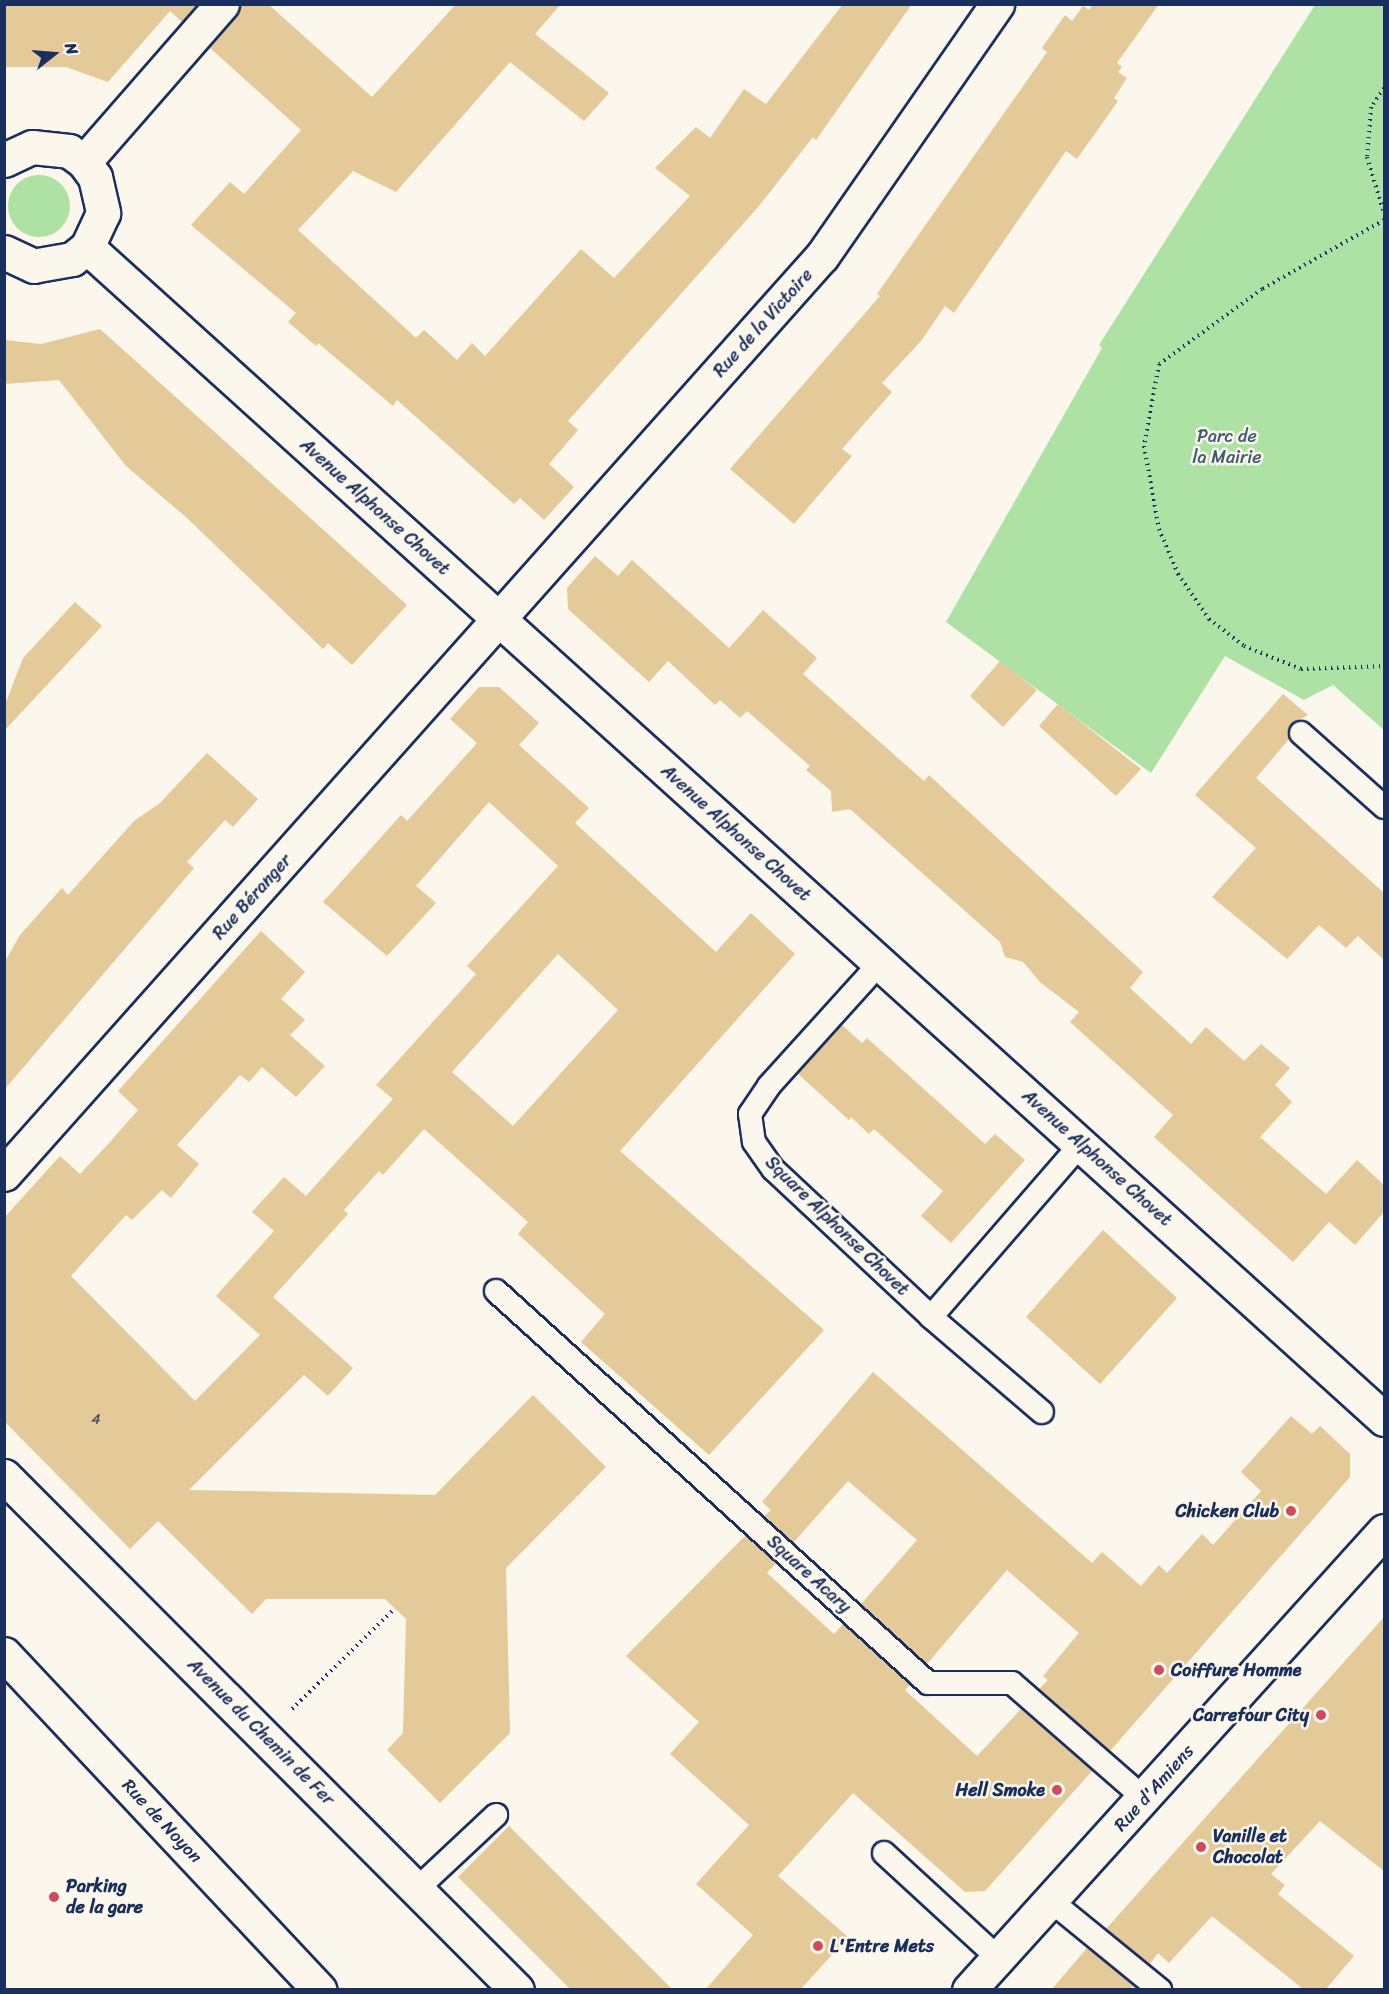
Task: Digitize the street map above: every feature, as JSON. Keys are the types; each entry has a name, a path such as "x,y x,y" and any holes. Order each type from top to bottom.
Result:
{"street":[{"path":"84,162 222,4"},
{"name":"Rue de la Victoire","path":"500,619 822,256 997,4"},
{"path":"4,160 32,147 51,146 84,162 102,195 103,213 87,247 72,259 54,265 34,266 4,252"},
{"name":"Avenue Alphonse Chovet","path":"87,247 1384,1419"},
{"name":"Rue Béranger","path":"4,1174 500,619"},
{"name":"Avenue du Chemin de Fer","path":"4,1476 517,1989"},
{"name":"Rue d'Amiens","path":"969,1989 1146,1799 1384,1531"},
{"name":"Rue de Noyon","path":"4,1654 319,1989"}],"lane":[{"path":"1301,733 1384,807"},
{"name":"Square Alphonse Chovet","path":"880,963 769,1086 750,1114 754,1142 773,1168 931,1317 1042,1412"},
{"path":"931,1317 1081,1144"},
{"name":"Square Acary","path":"496,1291 928,1683 1012,1683 1146,1799"},
{"path":"418,1888 496,1815"},
{"path":"884,1853 999,1958"},
{"path":"1051,1901 1160,1989"}],"path":[{"path":"1384,88 1371,107 1367,157 1384,213"},
{"path":"1384,220 1262,289 1159,364 1144,446 1159,529 1178,574 1209,619 1244,645 1301,669 1384,666"},
{"path":"266,1736 394,1609"}],"green space":[{"name":"Parc de la Mairie","path":"1315,5 1384,5 1384,730 1333,685 1304,700 1225,656 1151,773 946,622 1102,348 1099,345"},
{"path":"39,175 56,180 61,184 65,189 70,206 65,223 61,228 56,232 39,237 22,232 17,228 13,223 8,206 13,189 17,184 22,180"}],"building":[{"path":"4,4 197,4 182,22 170,11 108,82 66,67 4,67"},
{"path":"240,4 268,4 372,97 456,4 561,4 535,34 609,93 584,121 510,62 396,192 353,171 298,230 416,338 424,330 457,360 472,343 485,356 581,249 614,278 690,196 655,168 696,127 710,138 744,89 766,104 843,4 912,4 816,140 813,137 759,206 568,421 578,430 549,464 574,487 544,520 520,498 514,504 397,400 393,406 318,343 316,346 288,322 296,313 191,225 230,182 244,194 301,130 209,47 236,16"},
{"path":"1093,4 1159,4 1117,63 1122,67 1118,72 1127,78 1114,98 1118,101 1077,159 1066,151 954,313 945,306 921,341 882,383 892,392 842,449 852,456 794,524 730,469 880,296 877,294 1047,52 1042,48 1065,15 1072,21 1083,6 1089,10"},
{"path":"100,329 407,605 352,665 328,643 323,649 187,518 126,466 59,380 4,384 4,340 41,344"},
{"path":"595,556 618,576 632,560 729,648 763,610 817,658 803,674 924,781 929,775 1143,972 1130,988 1191,1044 1206,1027 1244,1061 1261,1044 1290,1068 1275,1085 1292,1102 1260,1137 1326,1194 1357,1160 1384,1185 1384,1212 1355,1245 1329,1222 1293,1262 1154,1137 1173,1115 1070,1022 1079,1012 1041,983 1023,962 1005,957 1000,942 850,809 832,812 831,791 806,770 810,766 747,711 740,718 720,700 715,705 668,661 649,682 568,609 567,588"},
{"path":"75,602 102,626 4,731 4,707 23,658"},
{"path":"1000,661 1037,690 1003,727 970,696"},
{"path":"479,687 499,687 539,723 519,745 589,808 575,823 716,952 751,913 795,954 620,1151 824,1330 709,1455 581,1342 605,1314 518,1234 528,1222 424,1129 383,1175 379,1171 344,1210 348,1214 273,1297 353,1368 328,1396 304,1375 189,1490 435,1495 533,1395 606,1467 506,1568 510,1733 440,1803 387,1750 403,1733 406,1619 385,1599 266,1599 252,1614 158,1521 130,1549 4,1421 4,1218 60,1156 80,1174 110,1142 138,1110 118,1091 261,931 305,972 281,999 305,1020 290,1035 325,1066 296,1097 262,1067 249,1082 240,1075 177,1145 199,1164 171,1198 162,1190 132,1220 126,1215 71,1276 195,1401 260,1335 216,1296 274,1231 252,1212 284,1177 306,1196 393,1099 376,1085 476,974 467,966 558,866 489,802 416,886 436,903 387,956 323,902 401,815 407,821 477,743 450,719","holes":["558,954 618,1010 513,1126 452,1072"]},
{"path":"1283,694 1308,715 1291,724 1289,739 1256,778 1384,893 1384,960 1358,936 1346,948 1319,925 1287,959 1212,897 1256,848 1195,795"},
{"path":"1058,704 1141,769 1116,796 1039,726"},
{"path":"207,753 258,799 233,827 225,820 187,862 194,868 4,1090 4,963 20,935 62,888 68,895 134,821 160,803"},
{"path":"842,1025 862,1043 867,1038 985,1144 995,1134 1025,1160 951,1243 921,1216 943,1191 874,1129 869,1134 851,1117 849,1120 798,1074"},
{"path":"1103,1230 1177,1298 1100,1384 1026,1317"},
{"path":"873,1372 1092,1563 1102,1552 1141,1586 1159,1565 1167,1573 1202,1534 1213,1545 1261,1491 1241,1472 1291,1416 1312,1434 1320,1426 1350,1454 1350,1477 1110,1751 1039,1689 1048,1680 1043,1676 1079,1633 1007,1570 927,1664 861,1604 917,1540 848,1481 793,1543 764,1516 771,1510 762,1502"},
{"path":"745,1536 776,1563 767,1573 834,1634 843,1624 910,1685 905,1690 977,1756 1021,1709 1092,1771 985,1891 965,1892 853,1793 778,1876 848,1937 801,1989 706,1989 753,1935 696,1884 749,1825 670,1754 699,1722 626,1656"},
{"path":"1384,1617 1384,1871 1320,1821 1271,1874 1285,1885 1278,1894 1354,1956 1326,1989 1303,1989 1212,1916 1169,1963 1158,1953 1150,1964 1106,1929"},
{"path":"509,1826 672,1989 570,1989 458,1877"},
{"path":"1087,1948 1134,1986 1131,1989 1052,1989"}],"place":[{"name":"Chicken Club","path":"1291,1511"},
{"name":"Coiffure Homme","path":"1159,1670"},
{"name":"Carrefour City","path":"1321,1715"},
{"name":"Hell Smoke","path":"1057,1790"},
{"name":"Vanille et Chocolat","path":"1201,1847"},
{"name":"Parking de la gare","path":"54,1897"},
{"name":"L'Entre Mets","path":"818,1946"}]}
